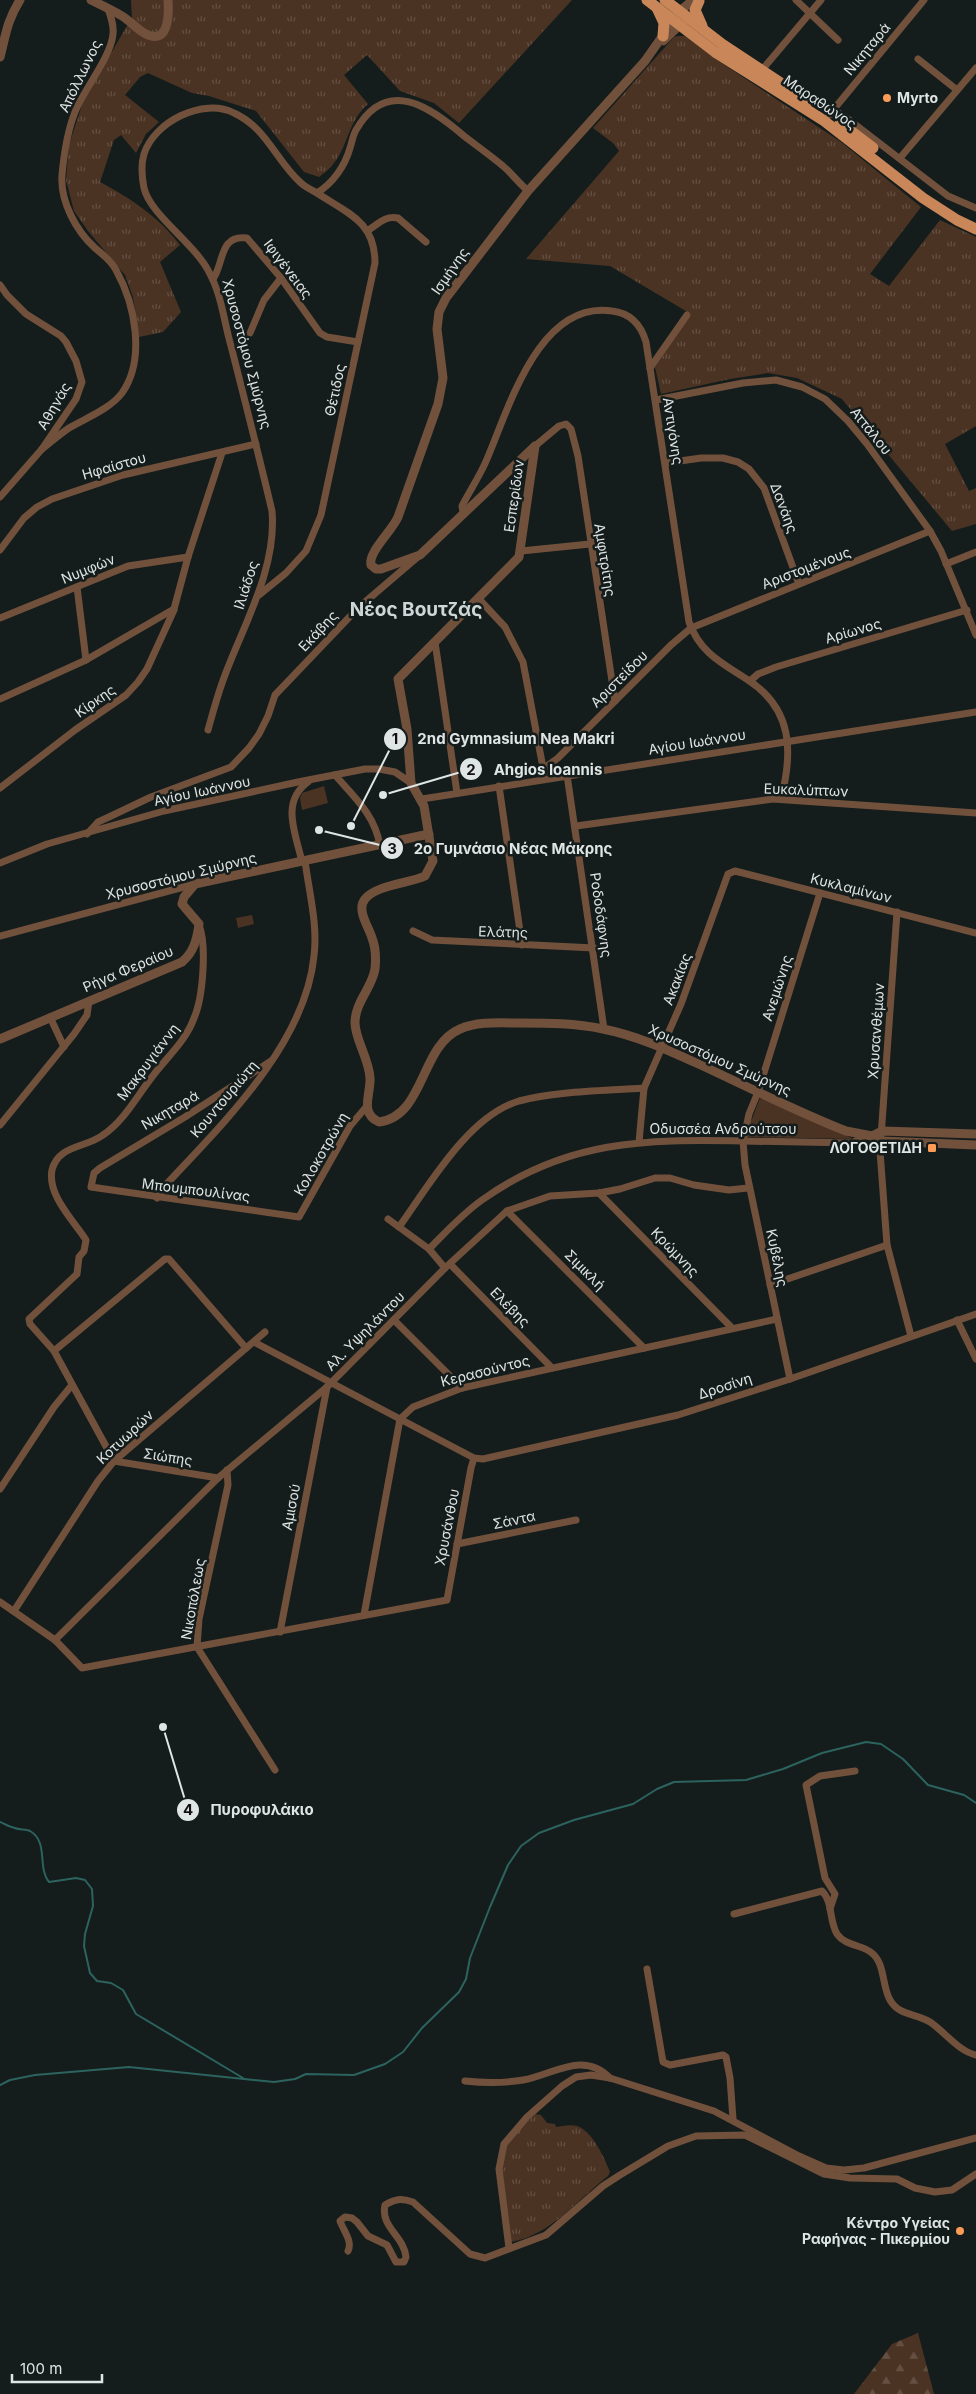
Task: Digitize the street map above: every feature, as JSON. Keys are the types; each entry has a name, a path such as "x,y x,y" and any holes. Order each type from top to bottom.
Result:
{"main road":[{"path":"697,0 696,14 706,32"},
{"name":"Μαραθώνος","path":"656,2 706,32 854,132 927,192 976,221"},
{"path":"656,2 664,23 663,36"},
{"name":"Μαραθώνος","path":"681,18 715,52 824,120 923,198 957,220 976,229"}],"street":[{"path":"0,57 4,34 12,13 20,0"},
{"path":"91,0 130,22 145,34 160,34 166,29 169,20 168,0"},
{"path":"657,46 697,0"},
{"path":"796,0 838,40"},
{"path":"761,70 821,0"},
{"name":"Νικηταρά","path":"829,115 924,0"},
{"name":"Απόλλωνος","path":"42,449 67,430 109,405 122,393 135,359 134,322 116,268 83,236 68,208 62,190 66,141 74,114 84,90 107,53 113,36 112,21 108,9"},
{"path":"657,46 663,36 681,18"},
{"name":"Ισμήνης","path":"420,555 381,569 374,568 370,563 374,552 396,523 438,404 443,378 437,329 439,312 460,278 528,190 562,156 657,46"},
{"path":"918,59 957,90"},
{"path":"900,158 976,68"},
{"path":"317,193 335,177 350,149 356,129 371,111 391,100 402,100 421,105 440,115 504,167 528,190"},
{"name":"Χρυσοστόμου Σμύρνης","path":"256,444 220,296 213,279 192,246 153,207 144,189 144,154 149,143 169,123 180,116 211,108 234,112 252,124 271,143 301,184 317,193"},
{"path":"829,115 836,112 848,119 948,196 976,208"},
{"name":"Θέτιδος","path":"259,595 299,560 311,542 321,515 375,263 375,252 367,231 358,219 317,193"},
{"path":"367,231 387,218 398,218 426,242"},
{"name":"Ιφιγένειας","path":"213,279 217,273 221,253 225,247 242,238 252,242 281,278 320,333 333,338 358,342"},
{"path":"250,333 264,300 281,278"},
{"name":"Αθηνάς","path":"0,284 7,295 26,314 61,336 71,350 80,371 82,382 78,393 42,449 0,496"},
{"name":"Αντιγόνης","path":"463,513 462,506 481,472 524,371 538,347 552,332 569,321 589,312 604,310 620,312 634,320 643,333 656,400 686,606 691,628 708,654 750,681 772,702 789,741 789,767 781,799"},
{"path":"650,368 687,315"},
{"name":"Αττάλου","path":"656,400 771,380 789,383 813,392 832,405 848,421 930,531 971,614 976,635"},
{"name":"Εκάβης","path":"87,834 98,822 151,798 231,766 249,748 259,734 276,695 358,608 420,555 535,446 559,426 566,424"},
{"name":"Αμφιτρίτης","path":"566,424 571,429 576,450 615,701"},
{"name":"Ηφαίστου","path":"0,550 24,518 37,506 52,499 123,475 256,444"},
{"name":"Ιλιάδος","path":"208,730 224,676 259,595 274,527 256,444"},
{"name":"Εσπερίδων","path":"521,551 535,446"},
{"path":"0,699 86,660 174,609 188,557 222,453"},
{"name":"Δανάης","path":"666,463 702,458 722,458 738,462 750,469 764,488 798,584"},
{"name":"Αριστομένους","path":"691,628 930,531"},
{"path":"367,1106 370,1078 367,1058 355,1023 360,1003 375,971 375,961 373,939 363,915 362,903 374,892 420,879 429,872 433,861 422,799 411,783 407,729 398,679 517,559 521,551 590,544"},
{"path":"946,564 976,552"},
{"name":"Νυμφών","path":"0,618 128,566 188,557"},
{"path":"77,587 86,660"},
{"path":"478,598 505,627 521,657 545,778"},
{"name":"Κίρκης","path":"0,788 75,730 126,694 138,682 147,669 174,609"},
{"name":"Αρίωνος","path":"750,681 758,674 776,667 971,614"},
{"name":"Αριστείδου","path":"543,769 558,758 671,645 691,628"},
{"path":"435,642 458,792"},
{"name":"Αγίου Ιωάννου","path":"422,799 545,778 976,712"},
{"name":"Αγίου Ιωάννου","path":"0,863 47,844 164,811 310,780 378,769 395,772 411,783"},
{"name":"Ροδοδάφνης","path":"568,775 604,1029"},
{"path":"334,776 370,816 377,830 380,845"},
{"name":"Κουντουριώτη","path":"157,1198 162,1189 261,1078 289,1032 305,993 314,957 314,922 292,814 292,801 298,791 310,780"},
{"path":"499,786 522,944"},
{"name":"Ευκαλύπτων","path":"576,826 781,799 976,812"},
{"name":"Χρυσοστόμου Σμύρνης","path":"0,936 196,884 429,834"},
{"name":"Κυκλαμίνων","path":"724,881 728,874 735,871 976,932"},
{"name":"Ακακίας","path":"639,1142 644,1088 681,1004 705,941 724,881"},
{"path":"196,884 184,897 182,904 198,924"},
{"name":"Ανεμώνης","path":"743,1141 749,1114 758,1092 820,893"},
{"name":"Χρυσανθέμων","path":"897,912 880,1151 888,1245 911,1336"},
{"name":"Ρήγα Φεραίου","path":"0,1039 182,962 194,947 198,924"},
{"name":"Μακρυγιάννη","path":"54,1352 30,1324 29,1319 73,1280 79,1268 79,1257 87,1246 86,1240 52,1187 52,1173 62,1155 72,1148 105,1134 128,1109 182,1038 194,1018 202,967 203,942 198,924"},
{"name":"Ελάτης","path":"413,931 432,940 594,948"},
{"path":"0,1125 64,1047 87,1014 88,1001"},
{"path":"50,1017 64,1047"},
{"name":"Χρυσοστόμου Σμύρνης","path":"367,1106 370,1115 379,1122 397,1114 414,1097 439,1046 451,1034 460,1029 487,1024 572,1024 604,1029 662,1047 838,1128 869,1136 976,1134"},
{"name":"Νικηταρά","path":"91,1187 94,1173 100,1168 185,1117 271,1061"},
{"path":"399,1227 459,1145 489,1118 506,1107 518,1102 538,1098 644,1088"},
{"name":"Κολοκοτρώνη","path":"298,1217 350,1126 367,1106"},
{"name":"Οδυσσέα Ανδρούτσου","path":"429,1249 456,1221 483,1199 533,1170 569,1156 602,1147 682,1139 853,1143 869,1136"},
{"name":"Χρυσοστόμου Σμύρνης","path":"881,1136 976,1145"},
{"name":"Κυβέλης","path":"743,1141 748,1188 790,1379"},
{"name":"Αλ. Υψηλάντου","path":"57,1638 218,1478 329,1384 507,1210 550,1196 600,1192 662,1178 713,1188 748,1188"},
{"name":"Μπουμπουλίνας","path":"91,1187 298,1217"},
{"name":"Κρώμνης","path":"600,1192 732,1328"},
{"name":"Σιμικλή","path":"507,1210 644,1348"},
{"name":"Ελέβης","path":"388,1218 448,1266 552,1368"},
{"path":"770,1285 888,1245"},
{"path":"114,1461 54,1352 165,1259 169,1259 246,1348"},
{"name":"Δροσίνη","path":"474,1458 491,1457 659,1420 790,1379 976,1314"},
{"name":"Κερασούντος","path":"400,1420 413,1407 462,1388 777,1319"},
{"path":"394,1320 462,1388"},
{"path":"958,1320 976,1359"},
{"name":"Κοτυωρών","path":"14,1611 98,1481 114,1461 265,1332"},
{"path":"254,1342 329,1384 474,1458"},
{"name":"Αμισού","path":"280,1632 329,1384"},
{"path":"0,1489 54,1407 72,1385"},
{"path":"0,1602 57,1638 82,1668 364,1616 400,1420"},
{"name":"Χρυσάνθου","path":"364,1616 447,1600 474,1458"},
{"name":"Σιώπης","path":"114,1461 218,1478"},
{"name":"Νικοπόλεως","path":"228,1470 228,1485 199,1619 197,1647 275,1770"},
{"name":"Σάντα","path":"457,1544 576,1520"},
{"path":"830,1910 835,1894 824,1878 806,1785 820,1776 855,1771"},
{"path":"734,1914 822,1891 828,1900 834,1927 844,1941 869,1950 876,1956 880,1964 887,1993 897,2008 930,2022 967,2052 976,2056"},
{"path":"647,1969 664,2062 670,2065 723,2055 726,2057 730,2078 733,2119"},
{"path":"465,2081 521,2080 538,2077 569,2065 599,2068 610,2078"},
{"path":"509,2248 499,2169 504,2144 527,2117 562,2086 576,2077 592,2075 610,2078 695,2104 733,2119 812,2163 826,2168 844,2170 864,2168 976,2138"},
{"path":"348,2251 350,2247 349,2240 340,2221 345,2217 352,2218 357,2222 368,2236 387,2245 396,2262 404,2262 406,2257 401,2241 384,2221 383,2213 385,2205 394,2199 402,2199 413,2202 470,2254 485,2258 546,2235 604,2186 620,2175 668,2146 696,2136 745,2135 824,2174 850,2178 897,2179 915,2188 942,2192 959,2186 976,2174"}],"green space":[{"path":"131,0 572,0 459,123 434,103 400,91 367,55 344,75 368,104 352,125 339,156 331,167 319,177 304,172 256,111 209,96 192,93 148,73 140,77 125,95 159,122 146,134 136,153 121,135 114,140 100,182 143,209 163,226 180,245 160,262 181,312 163,332 139,337 133,297 125,275 88,231 74,211 66,180 69,145 83,102 132,17"},
{"path":"685,36 717,60 841,142 921,207 870,274 889,286 940,220 976,237 976,426 945,444 969,491 976,488 976,524 952,531 842,399 797,378 768,373 661,394 655,367 691,314 610,266 526,259 619,151 613,143 593,128 674,37"},
{"path":"324,786 328,803 302,810 300,798 302,793"},
{"path":"252,915 254,924 238,928 236,918"},
{"path":"760,1098 854,1139 745,1137"},
{"path":"535,2114 541,2115 547,2123 555,2124 556,2127 572,2125 583,2129 593,2139 605,2159 610,2172 608,2176 551,2224 539,2232 511,2242 501,2170 506,2144"},
{"path":"918,2333 934,2394 854,2394 892,2344"}],"waterway":[{"path":"0,2085 10,2080 35,2075 129,2067 274,2082 295,2079 306,2074 354,2075 385,2064 403,2052 422,2028 459,1992 466,1979 470,1958 490,1907 508,1865 521,1846 539,1833 574,1820 633,1804 657,1789 674,1782 746,1780 783,1769 822,1753 866,1742 881,1744 903,1759 928,1785 964,1795 976,1803"},
{"path":"0,1822 17,1829 30,1831 36,1836 41,1848 44,1870 49,1882 76,1878 85,1880 92,1889 93,1906 85,1934 84,1946 90,1973 97,1981 111,1983 123,1990 136,2014 243,2078"}],"place":[{"name":"Myrto","path":"887,98"},
{"name":"Ahgios Ioannis","path":"383,795"},
{"name":"2nd Gymnasium Nea Makri","path":"351,826"},
{"name":"2ο Γυμνάσιο Νέας Μάκρης","path":"319,830"},
{"name":"ΛΟΓΟΘΕΤΙΔΗ","path":"932,1148"},
{"name":"Πυροφυλάκιο","path":"163,1727"},
{"name":"Κέντρο Υγείας Ραφήνας - Πικερμίου","path":"960,2231"}],"district":[{"name":"Νέος Βουτζάς","path":"416,609"}]}
